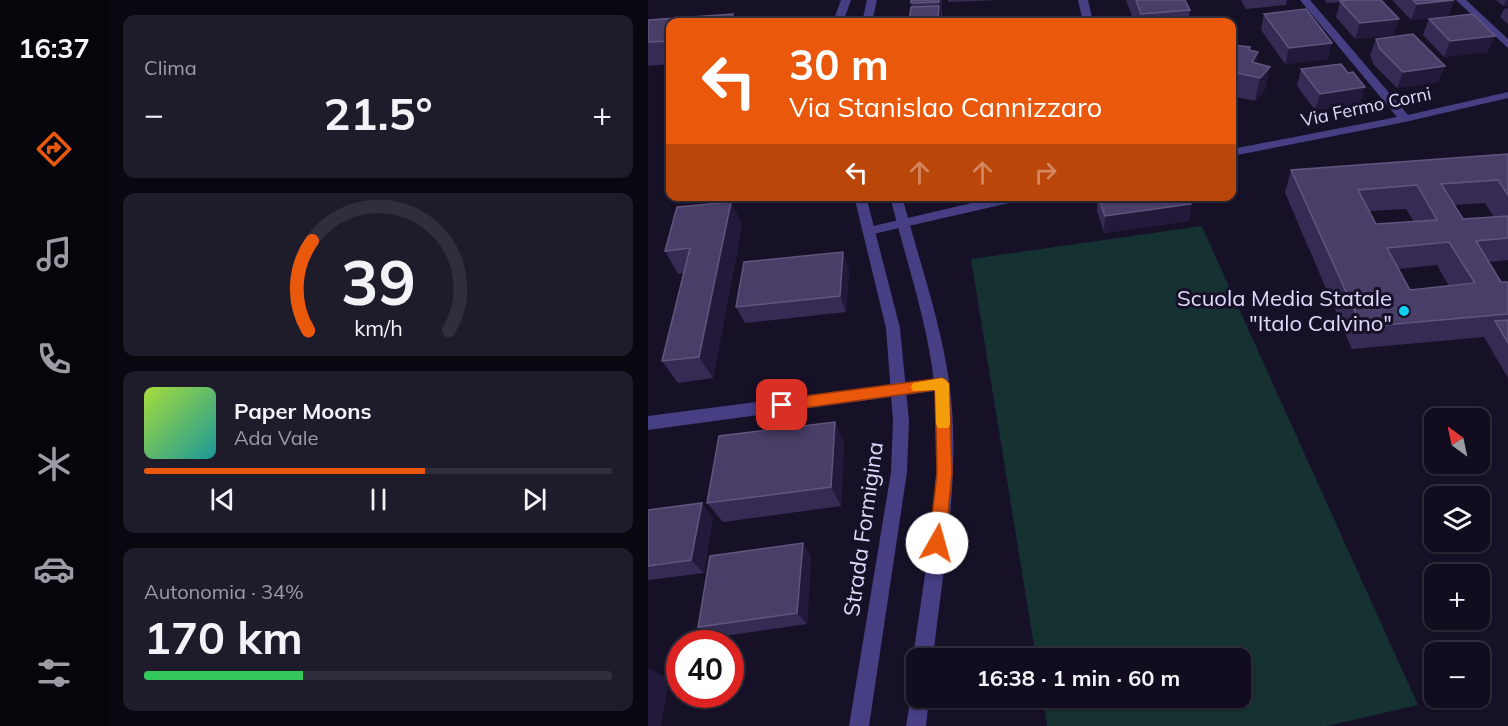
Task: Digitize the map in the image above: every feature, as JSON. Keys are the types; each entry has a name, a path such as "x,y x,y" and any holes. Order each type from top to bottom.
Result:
{"street":[{"path":"839,18 846,0"},
{"path":"868,18 872,0"},
{"path":"1083,0 1087,18"},
{"path":"1305,0 1405,119"},
{"path":"1461,0 1508,45"},
{"name":"Via Fermo Corni","path":"1236,152 1405,119 1508,95"},
{"name":"Strada Formigina","path":"859,726 899,472 901,421 892,328 861,201"},
{"path":"897,201 932,321 942,384 945,473 924,648"},
{"path":"869,231 1000,201"},
{"path":"648,423 942,384"},
{"path":"916,726 918,708"}],"green space":[{"path":"1202,226 1418,705 1327,726 1047,726 1044,708 1251,708 1251,648 1034,648 971,259"}],"building":[{"path":"911,0 939,0 939,2 911,3"},
{"path":"1136,0 1185,0 1190,10 1141,14"},
{"path":"1381,0 1399,19 1360,23 1340,1"},
{"path":"1413,0 1454,0 1417,4"},
{"path":"939,6 938,18 910,18 911,7"},
{"path":"1306,9 1332,43 1289,48 1264,14"},
{"path":"733,14 732,18 676,18"},
{"path":"1473,14 1495,36 1450,41 1429,19"},
{"path":"666,19 666,41 648,42 648,20"},
{"path":"1413,34 1445,66 1403,72 1380,49 1376,39"},
{"path":"1236,45 1250,47 1249,50 1258,52 1252,62 1270,67 1260,78 1236,73"},
{"path":"1341,64 1348,73 1353,72 1365,87 1320,94 1301,69"},
{"path":"1508,154 1508,195 1498,180 1441,184 1463,219 1508,216 1508,238 1476,241 1501,282 1508,282 1508,314 1362,327 1291,170","holes":["1417,185 1437,220 1376,224 1358,190","1449,242 1475,283 1410,290 1387,248"]},
{"path":"1100,201 1190,201 1191,204 1105,216"},
{"path":"731,202 699,357 662,361 690,248 665,251 677,207"},
{"path":"843,252 840,296 736,307 744,262"},
{"path":"1508,320 1508,343 1495,321"},
{"path":"835,422 831,487 707,503 719,436"},
{"path":"702,503 691,560 648,566 648,510"},
{"path":"803,543 797,613 698,627 710,556"}],"slow traffic":[{"path":"918,387 942,384 943,424"}],"place":[{"name":"Scuola Media Statale \"Italo Calvino\"","path":"1404,311"}],"route":[{"path":"782,405 942,384 945,473 937,543"}]}
